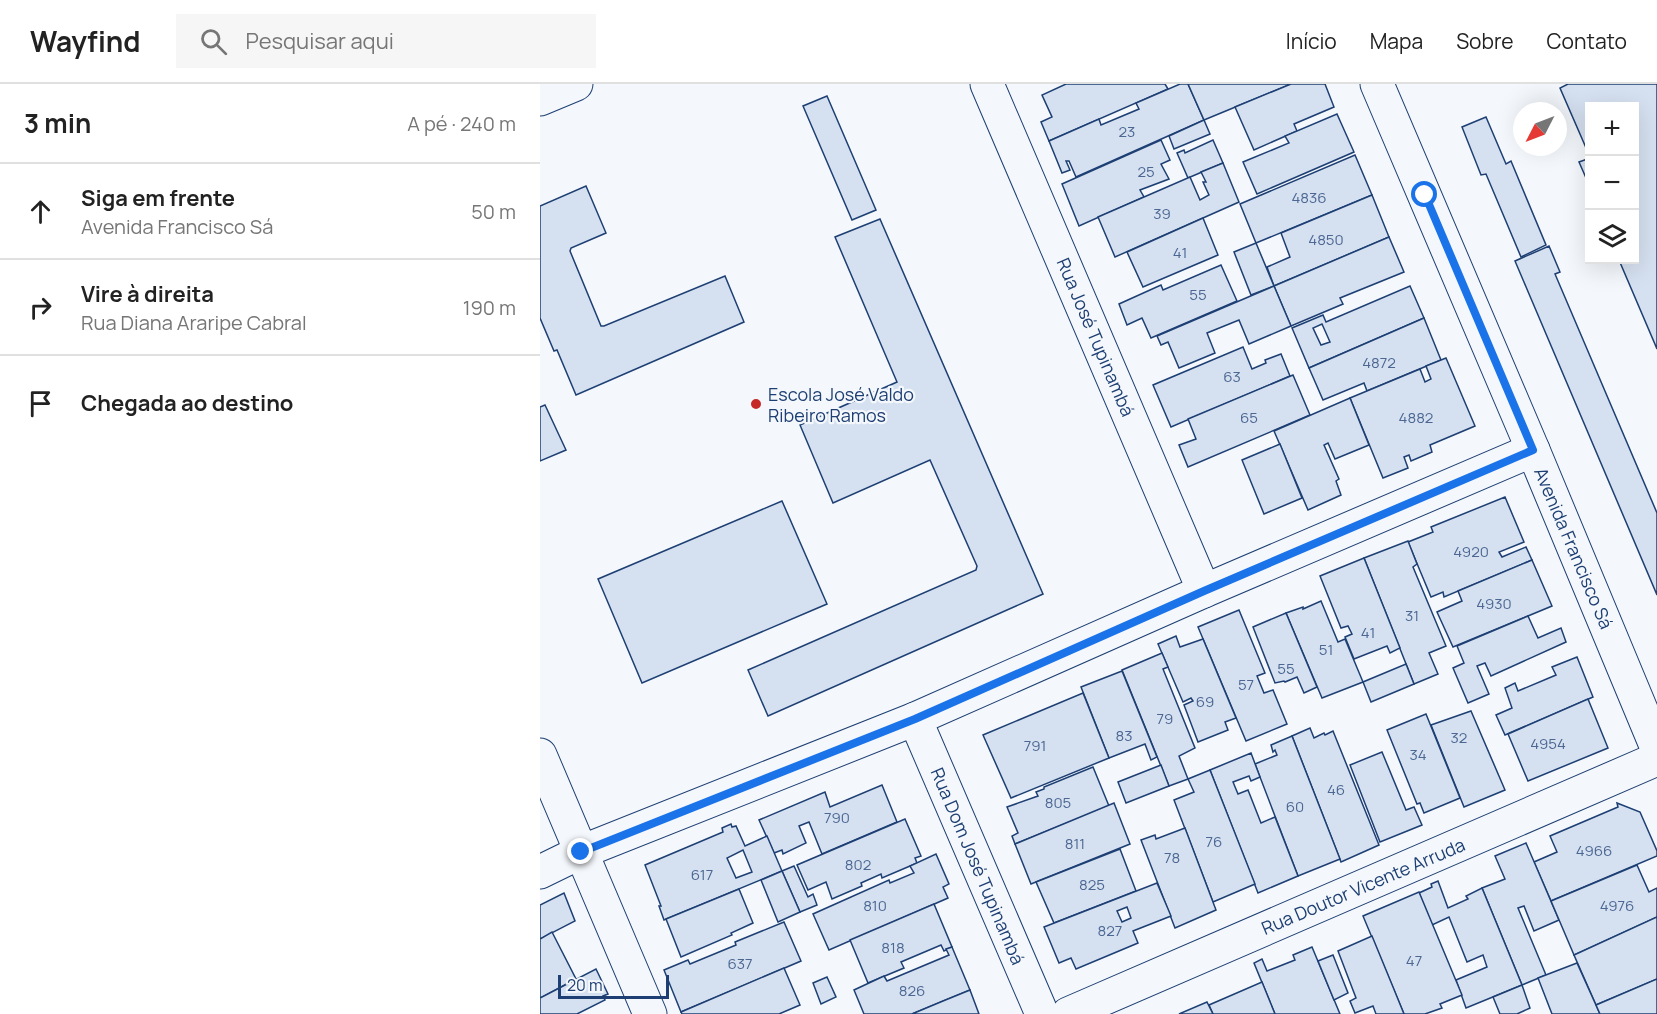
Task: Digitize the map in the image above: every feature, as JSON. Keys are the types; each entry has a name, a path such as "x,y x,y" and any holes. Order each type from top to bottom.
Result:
{"street":[{"path":"540,99 576,84"},
{"name":"Rua José Tupinambá","path":"987,84 1204,591"},
{"name":"Avenida Francisco Sá","path":"1377,84 1657,748"},
{"path":"540,872 581,852 915,719 1204,591 1533,450"},
{"name":"Rua Dom José Tupinambá","path":"915,719 1042,1014"},
{"path":"540,755 650,1014"},
{"name":"Rua Doutor Vicente Arruda","path":"1068,1014 1657,759"}],"building":[{"path":"1066,84 1165,84 1168,89 1049,141 1041,122 1052,117 1042,95"},
{"path":"1180,84 1188,84 1204,120 1076,177 1069,161 1066,161 1070,170 1062,173 1049,141 1099,119 1101,125 1139,109 1136,103"},
{"path":"1188,84 1291,84 1204,120"},
{"path":"1291,84 1325,84 1334,107 1294,124 1297,131 1254,150 1235,107"},
{"path":"1568,84 1657,84 1657,349 1621,264 1639,264 1639,102 1585,102 1585,146 1560,88"},
{"path":"827,96 876,210 852,220 803,106"},
{"path":"1337,114 1354,152 1257,194 1243,162 1289,143 1285,136"},
{"path":"1486,117 1506,164 1511,161 1546,245 1521,257 1486,174 1481,175 1462,127"},
{"path":"1204,120 1210,134 1174,149 1169,136"},
{"path":"1161,140 1170,160 1161,164 1169,179 1140,190 1144,197 1079,226 1062,184"},
{"path":"1213,140 1223,163 1188,178 1177,153 1184,150 1185,153"},
{"path":"1355,155 1372,195 1256,243 1240,204"},
{"path":"1585,160 1585,176 1579,162"},
{"path":"1223,163 1239,202 1115,257 1098,217 1190,177 1200,200 1209,195 1201,172"},
{"path":"586,186 606,233 571,248 570,251 601,326 725,276 744,322 576,395 557,350 554,351 540,318 540,206"},
{"path":"1372,195 1389,237 1274,286 1267,267 1290,257 1281,233"},
{"path":"1203,218 1218,255 1143,287 1127,252"},
{"path":"880,219 1043,594 768,716 748,670 976,570 977,566 930,460 833,503 800,425 897,382 835,237"},
{"path":"1389,237 1404,272 1340,298 1343,304 1291,326 1274,286"},
{"path":"1256,243 1274,286 1251,295 1234,252"},
{"path":"1549,246 1560,272 1555,274 1657,513 1657,595 1515,261"},
{"path":"1221,265 1237,301 1151,338 1142,318 1127,325 1119,304 1161,285 1163,290"},
{"path":"1274,286 1291,326 1249,344 1239,320 1207,333 1215,353 1179,368 1168,342 1161,345 1157,336"},
{"path":"1410,286 1424,318 1309,368 1292,328 1323,315 1326,322","holes":["1322,324 1330,342 1321,345 1313,328"]},
{"path":"1424,318 1441,360 1367,391 1364,383 1323,400 1309,368"},
{"path":"1243,347 1252,369 1266,363 1265,360 1281,354 1290,376 1171,427 1153,385"},
{"path":"1446,358 1475,426 1430,445 1432,452 1411,461 1409,455 1404,457 1408,468 1383,478 1350,398 1420,369 1425,382 1431,379 1426,366"},
{"path":"1293,375 1310,415 1188,467 1179,445 1196,439 1188,419"},
{"path":"1350,398 1369,445 1335,459 1328,443 1324,445 1339,479 1336,481 1341,495 1308,510 1274,431"},
{"path":"545,405 566,450 540,461 540,407"},
{"path":"1280,444 1302,498 1264,514 1242,460"},
{"path":"1505,497 1524,542 1499,552 1502,557 1526,547 1532,560 1444,597 1443,592 1431,597 1408,542 1433,532 1431,527"},
{"path":"782,501 827,604 642,683 598,579"},
{"path":"1408,541 1417,564 1413,567 1446,646 1429,653 1438,674 1414,684 1364,558"},
{"path":"1364,558 1400,648 1390,653 1387,646 1354,659 1345,637 1352,634 1348,626 1341,628 1320,576"},
{"path":"1532,560 1552,606 1453,647 1437,612 1462,601 1458,591"},
{"path":"1321,601 1338,642 1345,639 1363,682 1322,698 1286,613"},
{"path":"1239,610 1265,673 1257,676 1264,693 1273,690 1287,724 1246,741 1198,627"},
{"path":"1286,613 1317,687 1304,693 1297,677 1275,683 1253,627"},
{"path":"1528,616 1538,638 1561,628 1566,642 1491,676 1485,663 1477,666 1489,694 1468,703 1453,668 1464,663 1457,646"},
{"path":"1176,636 1180,647 1203,639 1236,718 1225,722 1228,730 1198,742 1184,705 1193,701 1191,698 1183,702 1158,644"},
{"path":"1162,653 1168,667 1163,669 1195,748 1179,756 1188,779 1169,786 1122,670"},
{"path":"1577,657 1593,697 1505,735 1496,715 1512,708 1505,688 1515,683 1518,691 1556,675 1552,667"},
{"path":"1406,664 1414,684 1371,702 1363,682"},
{"path":"1122,671 1157,757 1151,760 1145,744 1109,758 1081,687"},
{"path":"1083,693 1109,758 1011,798 983,735"},
{"path":"1588,699 1608,748 1528,781 1508,734"},
{"path":"1471,711 1505,790 1464,807 1431,725"},
{"path":"1426,714 1460,798 1424,813 1420,803 1417,804 1387,730"},
{"path":"1310,728 1314,738 1333,731 1379,845 1341,862 1292,736"},
{"path":"1292,736 1340,859 1298,876 1255,764 1277,755 1275,750 1273,752 1271,745"},
{"path":"1382,752 1406,810 1414,807 1422,825 1380,842 1350,765"},
{"path":"1251,753 1260,777 1251,781 1249,776 1233,782 1238,794 1248,790 1261,823 1275,817 1298,876 1258,893 1210,770"},
{"path":"1161,765 1169,786 1126,803 1118,782"},
{"path":"1093,767 1109,806 1015,844 1012,836 1018,833 1007,807 1038,796 1036,792 1044,787"},
{"path":"1210,770 1255,884 1213,902 1174,800 1194,792 1188,779"},
{"path":"882,785 897,822 822,854 809,822 799,826 806,843 783,854 782,850 774,853 759,820 825,792 830,807"},
{"path":"1114,803 1130,844 1031,884 1015,844"},
{"path":"1617,803 1640,812 1657,851 1657,856 1551,901 1534,862 1557,852 1550,836 1618,807"},
{"path":"905,819 921,856 915,858 917,863 882,878 881,874 861,883 862,886 832,899 826,882 808,890 797,865"},
{"path":"731,824 732,827 736,826 745,846 767,836 782,871 664,920 645,865 723,832 722,828","holes":["743,850 752,872 736,878 727,858"]},
{"path":"1185,828 1216,910 1175,928 1141,840 1155,835 1156,839"},
{"path":"1526,843 1559,920 1534,931 1524,906 1518,908 1546,975 1522,985 1482,888 1505,879 1495,856"},
{"path":"1120,849 1136,891 1054,923 1036,882"},
{"path":"936,854 949,884 943,887 948,898 829,950 813,914 889,880 890,883 914,873 910,866"},
{"path":"1637,865 1649,892 1657,888 1657,917 1574,955 1551,901"},
{"path":"794,866 808,897 813,894 817,905 800,912 782,871"},
{"path":"782,871 800,912 778,922 761,880"},
{"path":"1438,881 1448,908 1468,899 1466,896 1482,888 1522,985 1466,1008 1456,980 1487,967 1483,955 1467,962 1449,917 1432,925 1419,893 1432,887 1431,884"},
{"path":"1157,883 1171,916 1133,931 1138,943 1076,969 1071,958 1059,963 1044,927","holes":["1127,907 1131,918 1122,922 1117,911"]},
{"path":"739,889 753,923 731,933 732,935 681,957 666,919"},
{"path":"1419,892 1462,995 1440,1004 1442,1008 1425,1014 1404,1014 1363,916"},
{"path":"564,893 575,921 540,939 540,905"},
{"path":"934,904 952,947 944,951 941,945 901,962 904,968 868,983 850,940"},
{"path":"1657,917 1657,979 1596,1005 1574,955"},
{"path":"784,922 801,961 681,1012 664,970 688,960 690,964"},
{"path":"552,932 576,979 540,998 540,939"},
{"path":"1372,936 1404,1014 1376,1014 1373,1006 1355,1013 1350,1001 1356,998 1338,951"},
{"path":"952,947 970,990 912,1014 864,1014 854,990 884,976 887,981 949,955 946,949"},
{"path":"1312,947 1340,1014 1275,1014 1254,963 1262,959 1267,971 1295,960 1293,955"},
{"path":"1333,955 1348,993 1334,1000 1318,961"},
{"path":"1577,963 1600,1014 1552,1014 1538,978"},
{"path":"784,968 800,1005 779,1014 682,1014 681,1012"},
{"path":"596,969 608,994 603,996 605,1000 577,1014 540,1014 540,998"},
{"path":"827,977 836,997 821,1004 813,983"},
{"path":"1657,979 1657,1014 1600,1014 1596,1005"},
{"path":"1262,982 1275,1014 1213,1014 1209,1005"},
{"path":"1522,985 1530,1008 1517,1014 1500,1014 1493,997"},
{"path":"970,990 979,1014 912,1014 943,1001"},
{"path":"1207,1002 1213,1014 1179,1014"}],"place":[{"name":"Escola José Valdo Ribeiro Ramos","path":"756,404"}],"route":[{"path":"581,852 915,719 1204,591 1533,450 1425,195"}]}
